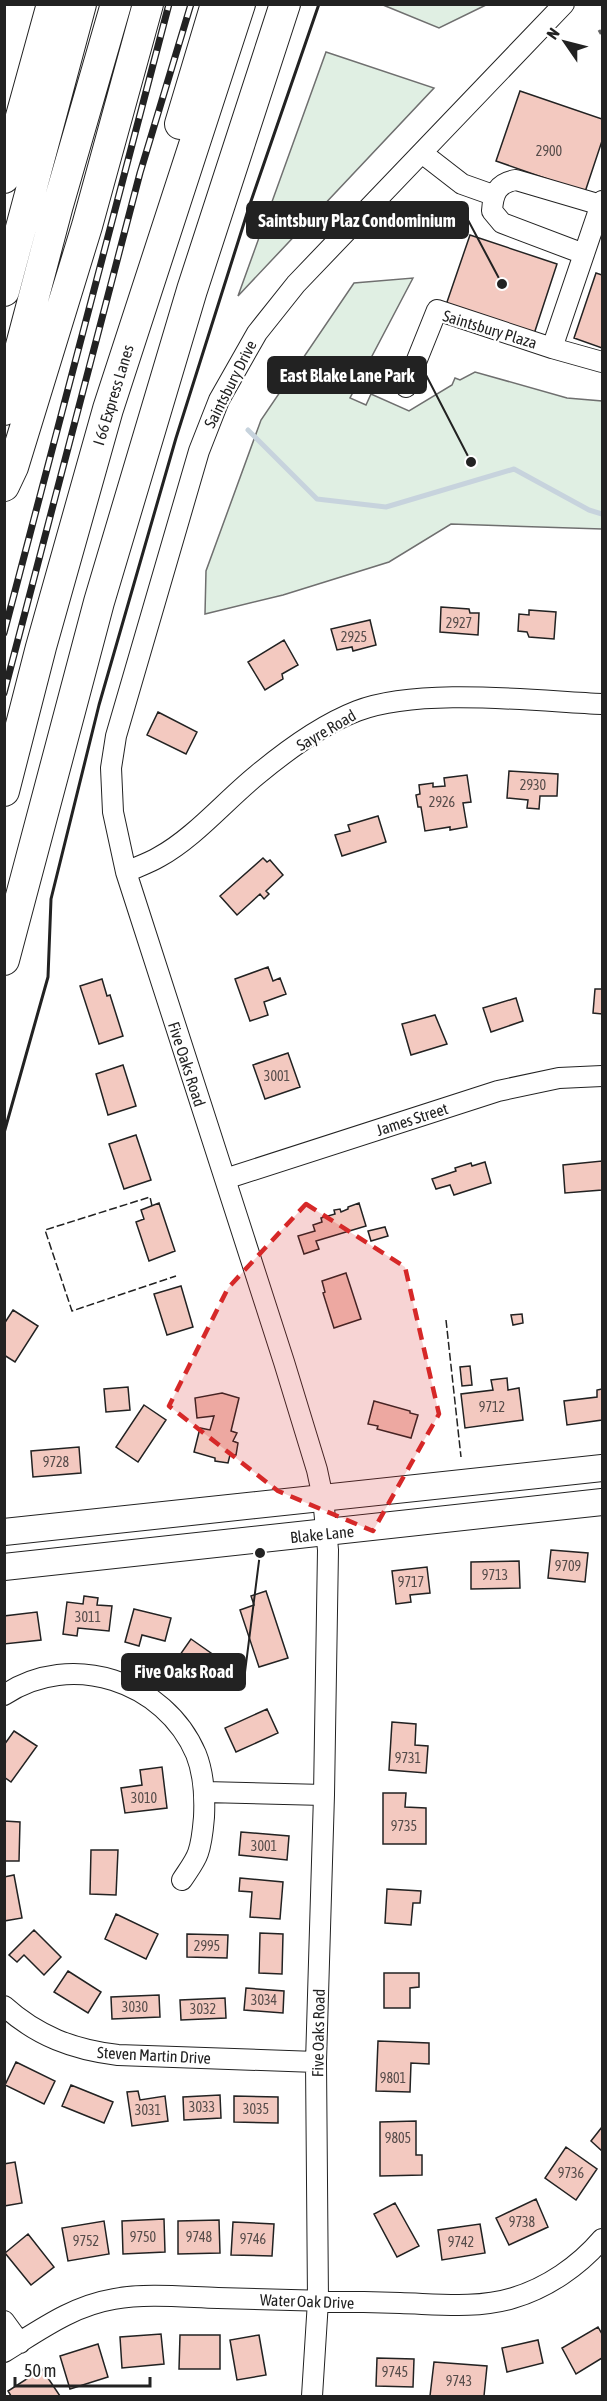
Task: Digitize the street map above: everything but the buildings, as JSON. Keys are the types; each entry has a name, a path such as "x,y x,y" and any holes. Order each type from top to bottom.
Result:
{"highway":[{"path":"4,102 51,4"},
{"path":"4,178 51,4"},
{"path":"4,291 81,4"},
{"path":"4,410 58,206 116,4"},
{"path":"4,486 13,467 87,226 148,4"},
{"path":"108,409 148,238 194,72 216,4"},
{"name":"I 66 Express Lanes","path":"4,791 41,647 108,409 240,4"},
{"path":"4,960 99,602 192,290 285,4"}],"main road":[{"path":"4,1532 603,1468"},
{"name":"Blake Lane","path":"4,1567 603,1502"}],"street":[{"name":"Saintsbury Drive","path":"126,872 113,812 111,768 116,736 190,480 210,419 243,355 279,304 325,251 423,153 564,4"},
{"path":"423,153 462,184 493,195 492,211 502,223 584,254"},
{"name":"Saintsbury Plaza","path":"493,195 504,182 516,180 602,203 552,348"},
{"name":"Saintsbury Plaza","path":"406,387 437,310 552,348 603,362"},
{"name":"Sayre Road","path":"126,872 159,857 176,846 266,768 316,731 359,710 405,701 447,699 603,705"},
{"name":"Five Oaks Road","path":"126,872 314,1459 323,1498 328,1550 316,2062 318,2301 312,2397"},
{"name":"James Street","path":"225,1179 498,1091 560,1078 603,1076"},
{"path":"4,1695 36,1680 68,1674 103,1676 133,1687 162,1707 185,1734 196,1755 205,1792 203,1829 198,1854 182,1880"},
{"path":"205,1792 324,1795"},
{"name":"Steven Martin Drive","path":"4,2006 20,2020 53,2039 95,2053 316,2062"},
{"name":"Water Oak Drive","path":"12,2348 67,2313 90,2304 115,2299 177,2297 446,2305 500,2301 532,2291 559,2278 603,2239"},
{"path":"4,2321 12,2348"}],"path":[{"path":"599,30 603,34"}],"highlighted area":[{"path":"306,1204 405,1267 439,1414 373,1531 278,1491 169,1406 228,1288"}],"green space":[{"path":"486,4 439,28 383,5"},
{"path":"326,52 434,88 238,296"},
{"path":"413,278 350,398 366,405 371,394 409,411 452,385 455,378 460,380 475,372 567,398 602,401 602,529 451,524 389,562 283,595 205,614 206,571 261,420 354,283"}],"waterway":[{"path":"248,430 317,499 386,507 514,469 589,510 602,514"}],"railway":[{"path":"4,633 169,4"},
{"path":"4,693 140,173 191,4"}],"fence":[{"path":"152,1206 150,1197 45,1230 72,1311 176,1276"},
{"path":"446,1320 461,1457"}],"wall":[{"path":"4,1133 48,977 51,899 99,705 176,438 250,204 319,4"}],"place":[{"name":"Saintsbury Plaz Condominium","path":"502,284"},
{"name":"East Blake Lane Park","path":"471,462"},
{"name":"Five Oaks Road","path":"260,1553"}]}
